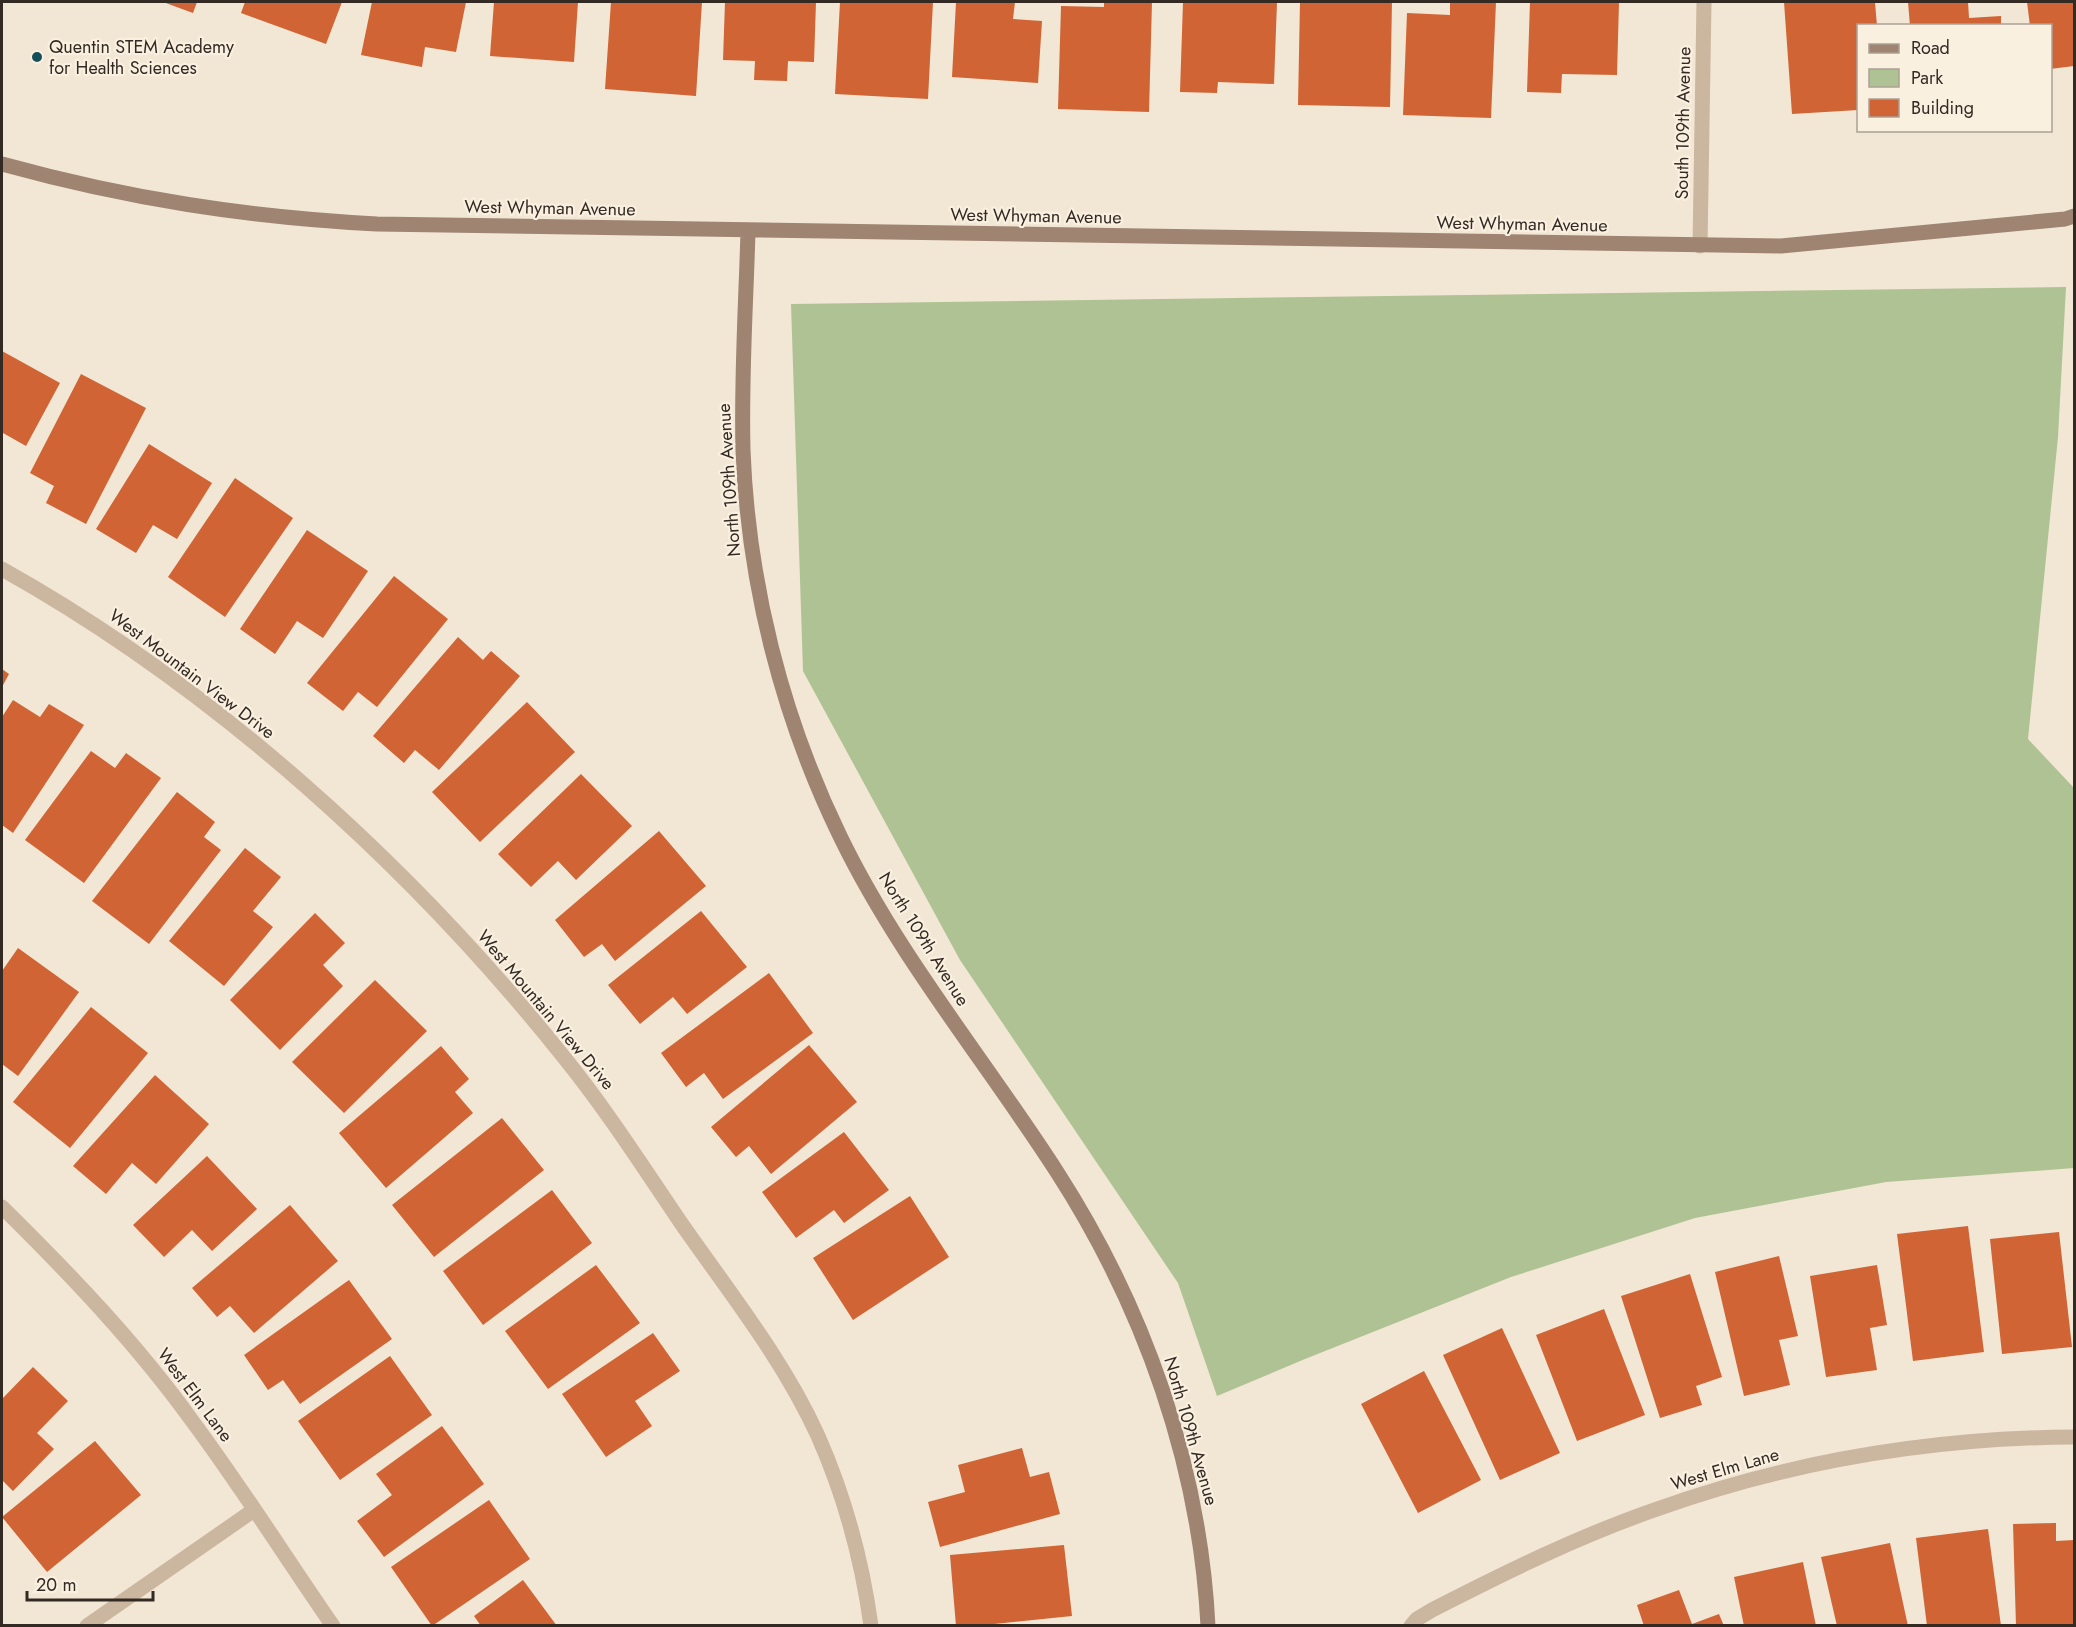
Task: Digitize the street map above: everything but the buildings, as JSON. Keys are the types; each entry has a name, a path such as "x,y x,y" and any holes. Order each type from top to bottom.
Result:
{"street":[{"name":"South 109th Avenue","path":"1700,246 1704,2"},
{"name":"West Whyman Avenue","path":"2,164 137,197 302,220 378,224 1781,246 2065,219 2074,216"},
{"name":"North 109th Avenue","path":"748,231 743,363 743,443 746,492 762,606 782,684 804,755 840,837 885,916 933,991 1055,1169 1090,1227 1121,1287 1155,1369 1183,1462 1202,1558 1208,1626"},
{"name":"West Mountain View Drive","path":"2,569 78,615 140,657 300,781 410,885 519,1003 565,1058 609,1117 765,1342 794,1392 816,1433 836,1479 862,1571 871,1626"},
{"name":"West Elm Lane","path":"2,1208 52,1256 147,1362 193,1421 333,1626"},
{"name":"West Elm Lane","path":"1412,1626 1417,1619 1432,1610 1550,1552 1630,1519 1718,1489 1792,1470 1914,1447 1981,1441 2074,1437"},
{"path":"87,1626 254,1510"}],"green space":[{"path":"2066,287 2058,437 2028,739 2074,788 2074,1168 1886,1182 1695,1218 1511,1277 1217,1396 1178,1283 960,960 803,671 791,304"}],"place":[{"name":"Quentin STEM Academy for Health Sciences","path":"37,57"}]}
